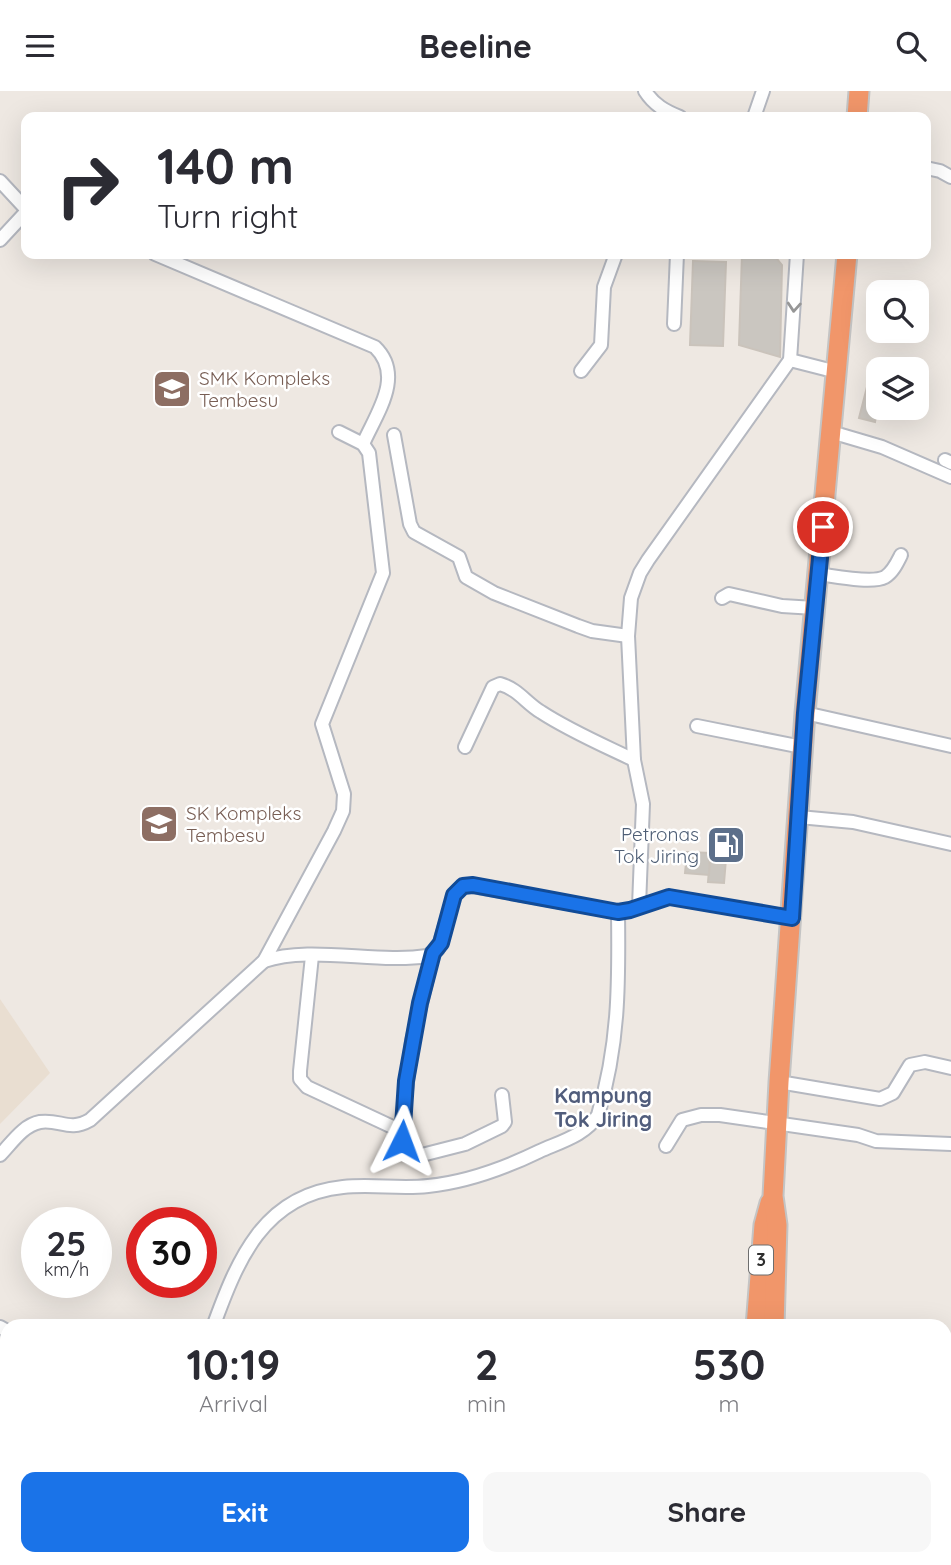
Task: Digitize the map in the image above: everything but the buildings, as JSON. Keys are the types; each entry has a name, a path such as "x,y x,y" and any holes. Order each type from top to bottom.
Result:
{"highway":[{"path":"857,112 859,91"},
{"name":"3","path":"774,1319 777,1225 773,1196 779,1082 802,747 847,259"},
{"name":"3","path":"758,1319 764,1225 773,1196"}],"street":[{"path":"645,91 654,104 670,112"},
{"path":"756,112 763,91"},
{"path":"931,169 951,177"},
{"path":"0,181 21,205"},
{"path":"0,240 21,217"},
{"path":"167,259 375,347 386,360 389,383 363,444"},
{"path":"581,371 601,345 604,287 614,259"},
{"path":"674,324 677,259"},
{"path":"639,906 643,804 634,761 628,636 631,598 640,573 790,360 797,259"},
{"path":"790,360 837,372"},
{"path":"0,1155 30,1126 41,1122 79,1126 90,1120 264,961 343,811 344,794 322,724 383,573 372,462 363,444 339,432"},
{"path":"831,432 882,447 951,477"},
{"path":"394,435 410,524 414,532 459,557 466,577 494,593 578,627 628,636"},
{"path":"818,574 874,580 884,577 895,568 901,555"},
{"path":"722,598 729,594 782,607 815,608"},
{"path":"465,747 493,687 500,684 514,689 540,711 565,726 634,761"},
{"path":"805,713 951,747"},
{"path":"697,726 802,747"},
{"path":"799,817 853,822 951,844"},
{"path":"502,1095 504,1124 465,1144 422,1156 414,1155 404,1146 401,1132 412,1041 433,953 441,943 454,895 458,890 467,885 618,912 669,897 792,918"},
{"path":"216,1319 232,1275 262,1227 295,1201 343,1187 430,1186 458,1181 510,1165 581,1132 594,1122 612,1062 617,1023 618,912"},
{"path":"264,961 282,957 312,956 421,957 433,953"},
{"path":"312,956 300,1079 307,1087 401,1132"},
{"path":"779,1082 880,1099 894,1093 910,1065 925,1062 951,1069"},
{"path":"666,1146 678,1125 687,1118 710,1115 858,1135 876,1141 951,1144"}],"shaded area":[{"path":"0,999 50,1073 0,1124"}],"place":[{"name":"SMK Kompleks Tembesu","path":"172,389"},
{"name":"SK Kompleks Tembesu","path":"159,824"},
{"name":"Petronas Tok Jiring","path":"726,845"}],"district":[{"name":"Kampung Tok Jiring","path":"603,1108"}],"route":[{"path":"402,1141 406,1081 420,1003 433,953 441,943 454,895 463,886 473,885 618,912 669,897 792,918 802,747 823,527"}]}
